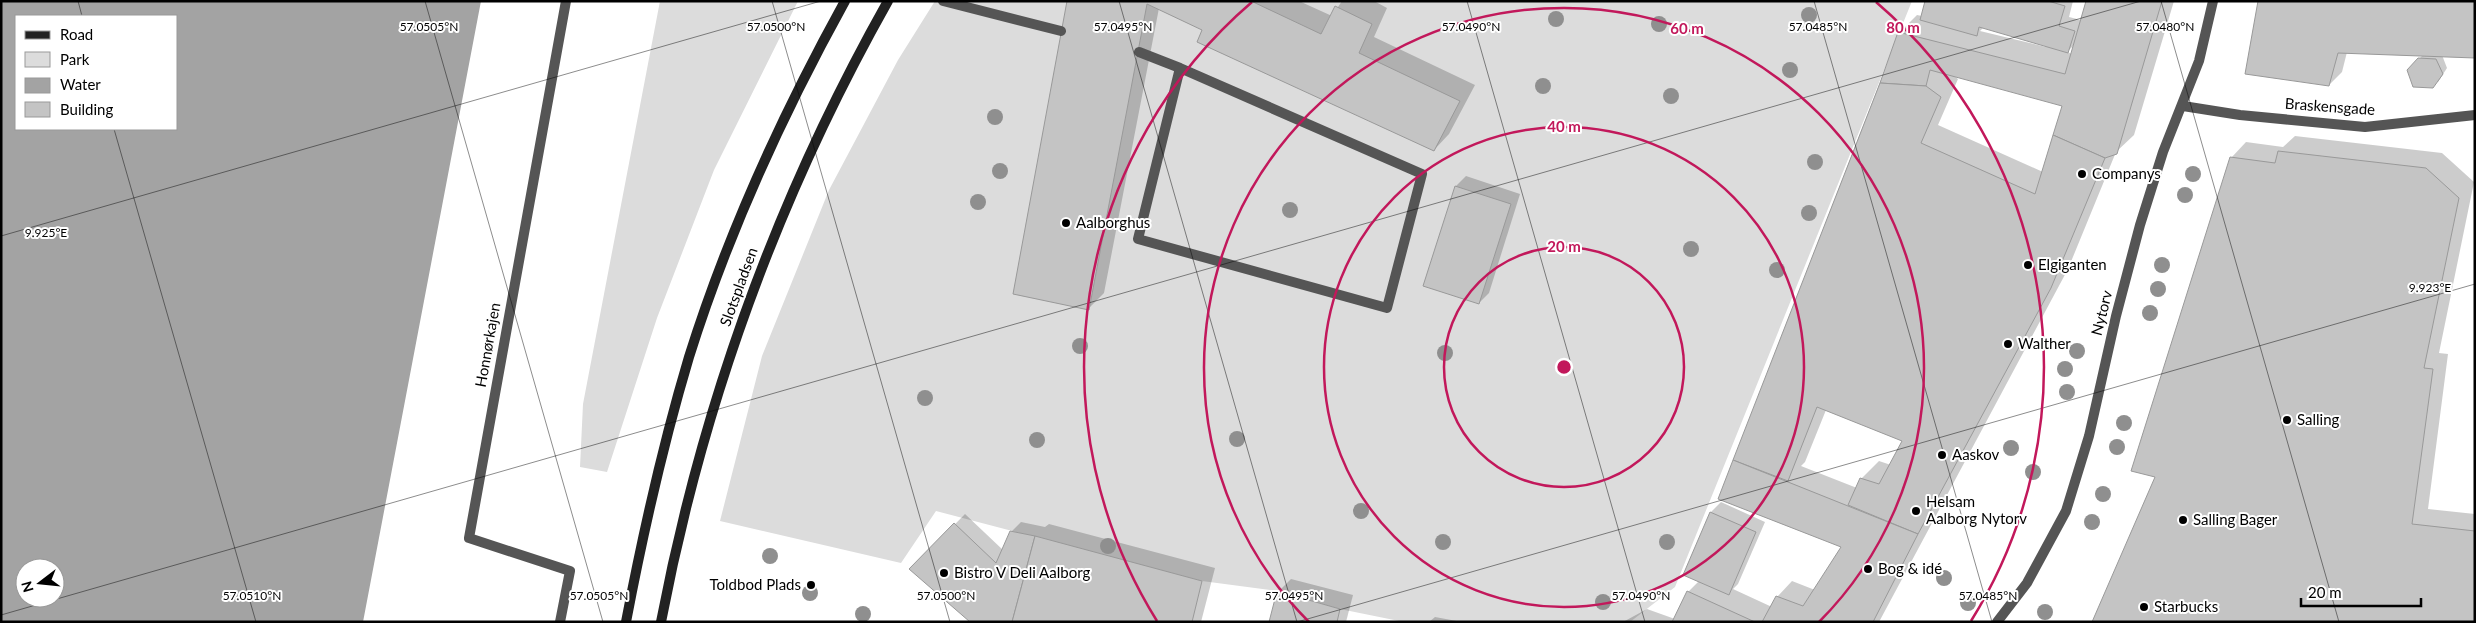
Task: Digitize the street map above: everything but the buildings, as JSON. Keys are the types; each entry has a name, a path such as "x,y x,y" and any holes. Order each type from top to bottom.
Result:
{"main road":[{"name":"Slotspladsen","path":"626,622 672,416 723,259 766,155 806,71 845,1"},
{"name":"Slotspladsen","path":"661,622 709,419 759,272 821,127 888,1"}],"street":[{"name":"Honnørkajen","path":"560,622 570,571 468,538 566,1"},
{"path":"943,1 1061,31"},
{"name":"Nytorv","path":"1998,622 2027,583 2066,511 2088,436 2116,316 2140,225 2163,152 2183,106 2199,61 2213,1"},
{"path":"1139,52 1180,68 1422,174 1387,308 1138,239 1180,68"},
{"name":"Braskensgade","path":"2183,106 2240,115 2365,127 2475,115"}],"green space":[{"path":"660,1 798,1 714,170 657,318 607,472 580,467 583,404"},
{"path":"935,1 1912,1 1675,587 1630,622 1404,622 1340,609 1277,591 1202,581 936,511 901,563 720,521 762,356 829,190 898,60"}],"water":[{"path":"1,1 481,1 363,622 1,622"}],"place":[{"name":"Companys","path":"2082,174"},
{"name":"Aalborghus","path":"1066,223"},
{"name":"Elgiganten","path":"2028,265"},
{"name":"Walther","path":"2008,344"},
{"name":"Salling","path":"2287,420"},
{"name":"Aaskov","path":"1942,455"},
{"name":"Helsam Aalborg Nytorv","path":"1916,511"},
{"name":"Salling Bager","path":"2183,520"},
{"name":"Bog & idé","path":"1868,569"},
{"name":"Bistro V Deli Aalborg","path":"944,573"},
{"name":"Toldbod Plads","path":"811,585"},
{"name":"Starbucks","path":"2144,607"}]}
